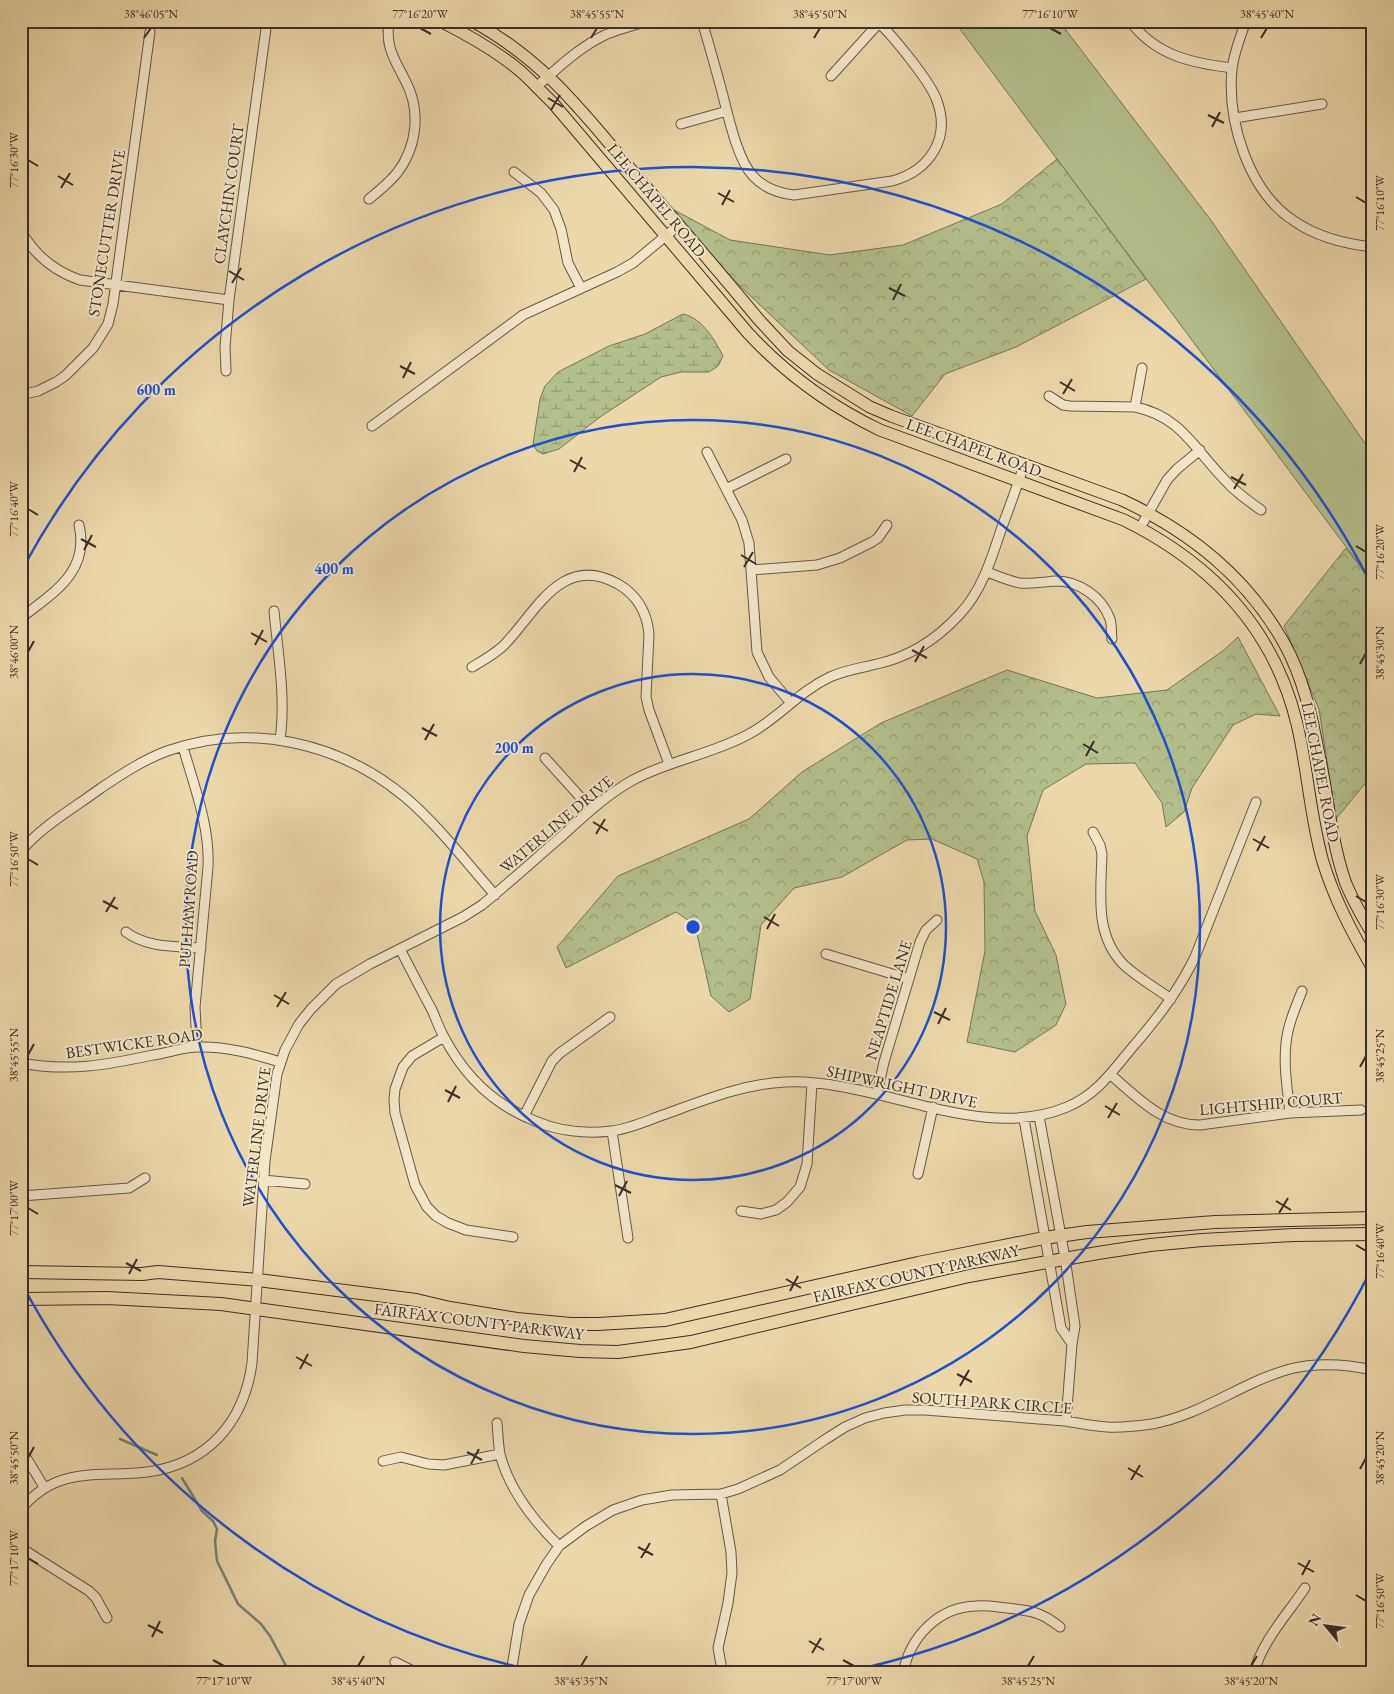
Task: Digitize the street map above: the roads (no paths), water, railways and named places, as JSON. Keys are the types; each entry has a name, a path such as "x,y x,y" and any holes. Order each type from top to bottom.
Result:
{"highway":[{"name":"FAIRFAX COUNTY PARKWAY","path":"21,1272 142,1274 158,1272 258,1280 416,1300 517,1319 571,1324 598,1324 665,1320 918,1263 1061,1235 1134,1227 1215,1222 1373,1218"},
{"name":"FAIRFAX COUNTY PARKWAY","path":"21,1299 126,1299 194,1302 256,1308 524,1346 580,1352 618,1352 691,1342 969,1276 1065,1258 1150,1245 1202,1240 1294,1235 1373,1234"}],"main road":[{"name":"LEE CHAPEL ROAD","path":"440,21 487,47 519,71 552,102 762,348 817,394 858,420 880,430 1019,480 1109,514 1140,528 1178,551 1216,583 1242,612 1265,645 1283,680 1291,701 1304,759 1315,830 1323,860 1337,901 1373,969"},
{"name":"LEE CHAPEL ROAD","path":"472,21 507,42 549,76 566,93 760,321 788,351 817,374 851,396 890,416 1122,500 1148,512 1182,533 1219,563 1256,604 1284,644 1301,684 1312,722 1331,828 1338,856 1346,882 1357,907 1373,935"},
{"path":"1315,830 1331,828"}],"street":[{"name":"CLAYCHIN COURT","path":"226,371 225,347 228,300 267,21"},
{"path":"369,199 392,179 402,166 411,147 415,127 413,102 409,88 390,50 388,41 390,21"},
{"path":"536,87 581,49 616,26 649,21"},
{"path":"702,21 742,159 749,171 761,184 782,194 818,193 892,181 911,175 927,162 935,149 941,123 935,94 893,38 878,22 831,76"},
{"path":"1130,21 1146,38 1173,55 1192,62 1232,68"},
{"path":"1246,21 1232,68 1232,89 1239,137 1248,163 1260,185 1279,210 1294,222 1323,236 1345,242 1373,246"},
{"name":"STONECUTTER DRIVE","path":"21,395 38,391 65,376 93,348 108,324 116,286 150,32"},
{"path":"1235,118 1322,104"},
{"path":"680,124 727,111"},
{"path":"514,172 540,192 554,210 561,229 568,263 580,288"},
{"path":"372,426 523,315 633,263 679,225"},
{"path":"21,231 34,250 55,269 80,280 228,300"},
{"path":"1136,407 1142,368"},
{"path":"1049,396 1070,406 1136,407 1159,415 1174,423 1187,435 1232,489 1262,510"},
{"path":"1140,528 1167,480 1200,450"},
{"path":"707,452 747,534 751,552 758,652 769,677 790,702"},
{"path":"726,489 786,459"},
{"name":"WATERLINE DRIVE","path":"44,1487 69,1477 147,1472 166,1468 192,1458 215,1442 235,1417 247,1390 252,1363 263,1180 280,1062 299,1024 324,994 348,976 482,906 591,809 618,789 647,773 747,735 770,721 790,702 831,676 892,659 910,652 927,642 960,613 975,594 987,572 1024,465"},
{"path":"21,618 56,591 70,575 81,551 82,539 79,525"},
{"path":"752,570 807,567 828,562 872,542 887,525"},
{"path":"987,572 1021,583 1056,581 1080,586 1095,596 1104,608 1111,621 1112,639"},
{"path":"472,667 505,644 542,598 557,586 571,579 586,576 613,581 629,592 638,602 648,624 646,697 669,764"},
{"path":"274,611 282,705 280,740"},
{"path":"21,852 44,830 128,770 151,758 183,747 217,739 242,737 280,740 317,748 336,755 360,766 384,781 406,798 424,816 495,895"},
{"name":"PULHAM ROAD","path":"183,747 202,814 208,846 208,867 195,1007 197,1047"},
{"path":"545,758 591,809"},
{"name":"SHIPWRIGHT DRIVE","path":"400,949 444,1036 464,1068 481,1088 505,1106 524,1116 561,1129 588,1132 612,1131 743,1088 782,1082 836,1085 989,1118 1024,1119 1068,1107 1097,1089 1111,1075 1172,999 1194,957 1256,802"},
{"path":"1093,832 1100,845 1102,854 1101,915 1108,943 1125,966 1172,999"},
{"name":"NEAPTIDE LANE","path":"877,1093 923,936 926,930 937,920"},
{"path":"126,932 144,943 201,948"},
{"path":"826,954 909,979"},
{"path":"1290,1113 1285,1058 1286,1040 1290,1022 1302,991"},
{"path":"524,1116 552,1061 560,1053 610,1017"},
{"path":"444,1036 412,1056 403,1067 395,1089 395,1113 415,1185 428,1207 436,1216 448,1224 466,1230 513,1237"},
{"name":"BESTWICKE ROAD","path":"21,1062 57,1068 76,1068 108,1065 197,1047 235,1050 280,1062"},
{"name":"LIGHTSHIP COURT","path":"1111,1075 1159,1114 1181,1124 1200,1125 1290,1113 1361,1110"},
{"path":"741,1211 761,1214 776,1210 787,1202 800,1186 805,1176 807,1164 812,1083"},
{"path":"918,1174 933,1107"},
{"path":"1040,1116 1075,1326 1066,1421"},
{"path":"1024,1119 1061,1328 1072,1344"},
{"path":"612,1131 628,1238"},
{"path":"21,1196 129,1188 145,1178"},
{"path":"263,1180 305,1184"},
{"name":"SOUTH PARK CIRCLE","path":"511,1673 515,1641 524,1607 536,1581 559,1546 599,1518 642,1500 672,1495 720,1494 738,1489 780,1470 826,1438 865,1418 905,1410 925,1410 1066,1421 1107,1427 1130,1427 1155,1423 1198,1409 1268,1377 1291,1369 1333,1364 1373,1370"},
{"path":"497,1423 500,1454 507,1474 525,1507 559,1546"},
{"path":"21,1449 44,1487 21,1509"},
{"path":"384,1461 401,1457 428,1464 444,1465 500,1454"},
{"path":"720,1494 731,1552 732,1573 728,1603 718,1648 722,1670"},
{"path":"21,1548 89,1591 96,1598 107,1618"},
{"path":"1254,1673 1260,1654 1268,1640 1305,1588"},
{"path":"903,1673 910,1650 924,1629 937,1618 959,1608 986,1606 1035,1612 1048,1617 1060,1627"},
{"path":"396,1662 417,1673"}],"waterway":[{"path":"120,1439 157,1455"},
{"path":"182,1478 202,1511 213,1521 217,1529 215,1541 217,1561 238,1604 261,1624 270,1636 286,1666 294,1673"}]}
